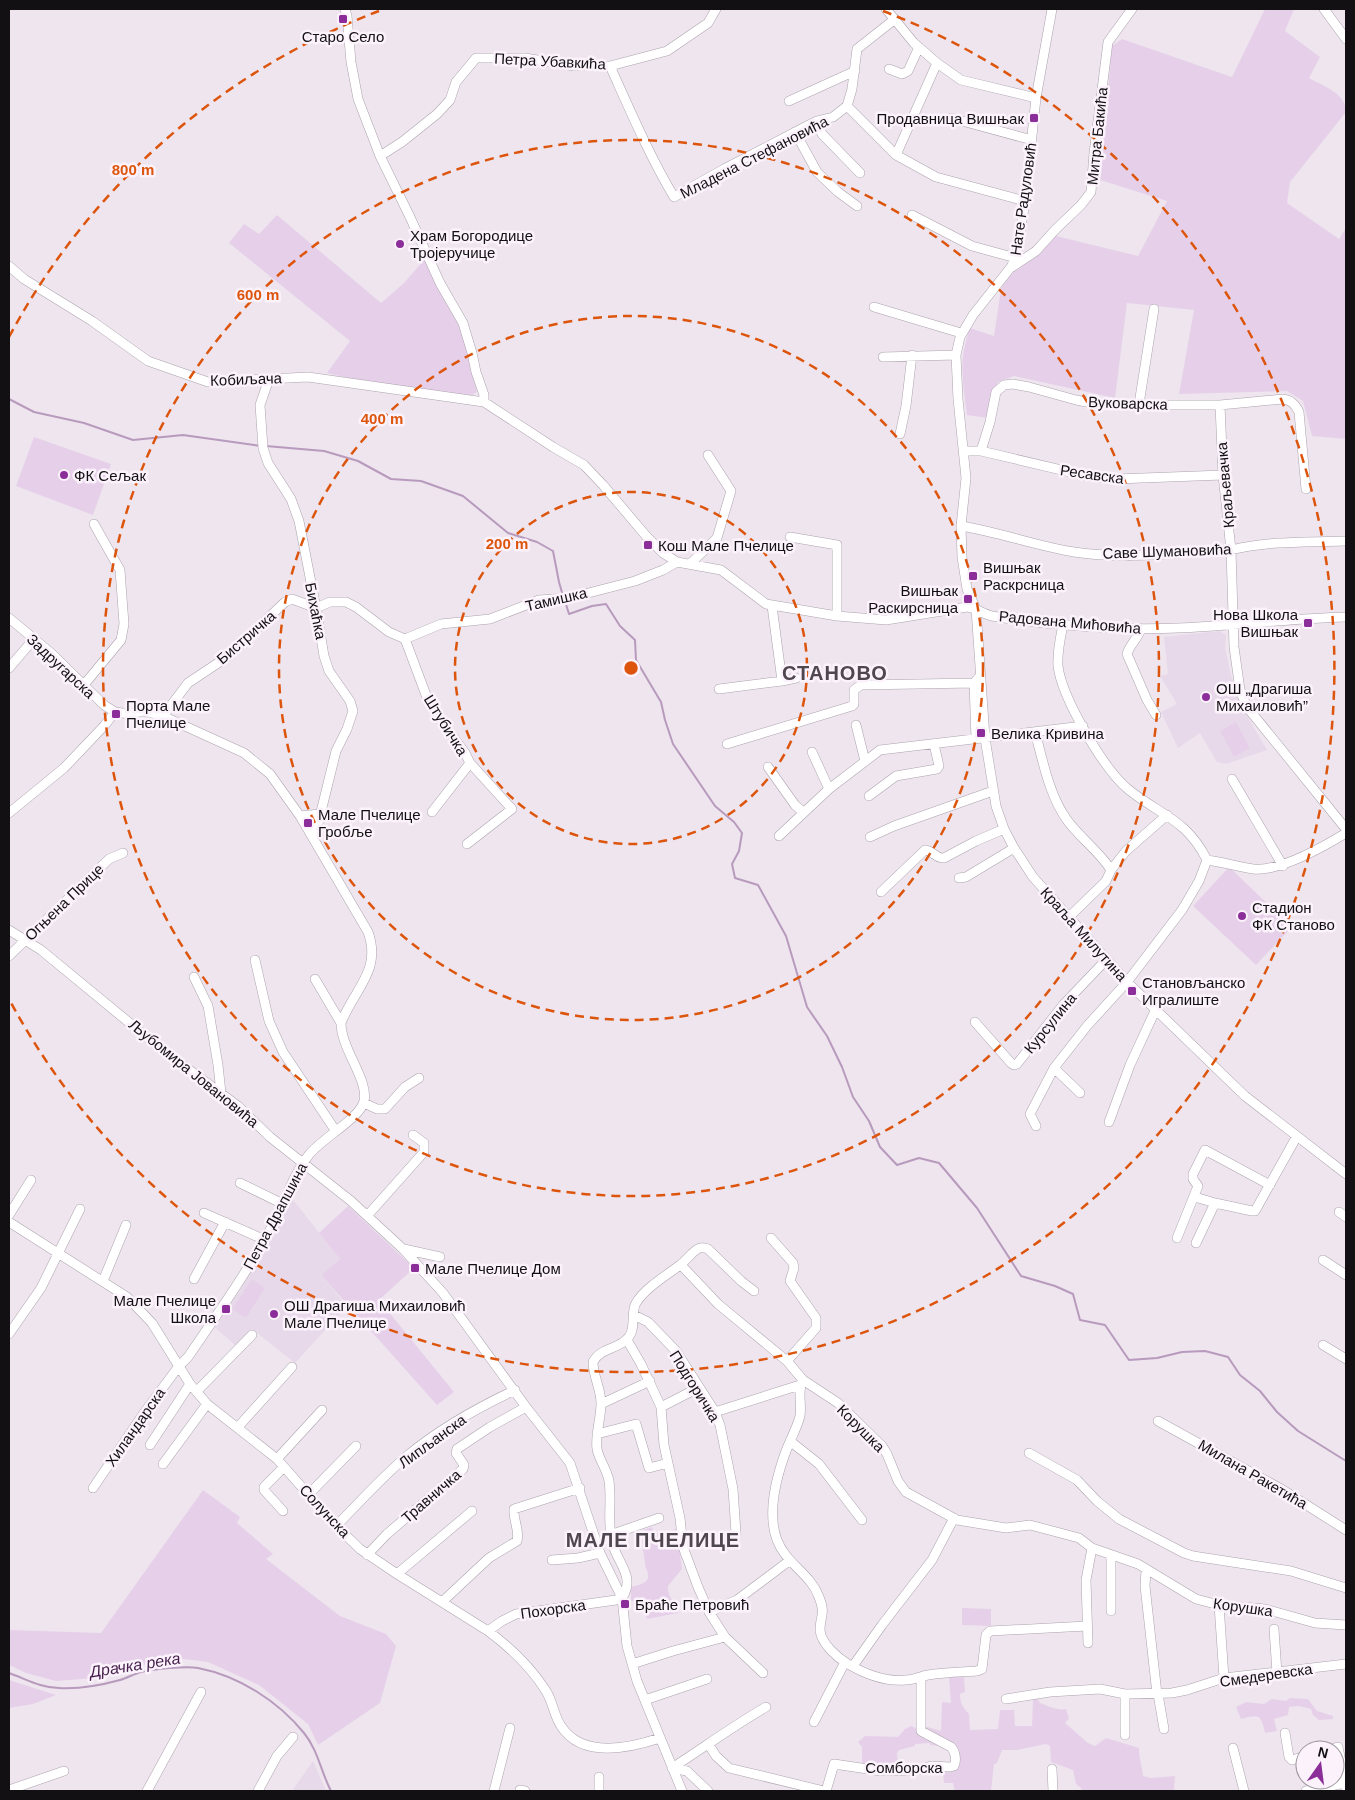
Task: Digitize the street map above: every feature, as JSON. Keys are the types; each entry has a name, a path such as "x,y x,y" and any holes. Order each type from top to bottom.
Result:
{"street":[{"path":"345,9 351,62 358,99 380,156 403,201 440,283 463,323 484,396 484,402"},
{"name":"Петра Убавкића","path":"380,156 402,142 437,114 450,100 456,82 476,58 525,58 574,66 610,66 667,51 708,23 716,9"},
{"path":"886,9 919,47 961,80 1036,98"},
{"name":"Нате Радуловић","path":"976,609 968,594 962,552 961,526 966,478 958,399 956,355 962,333 972,315 1011,267 1016,258 1025,201 1036,98 1052,9"},
{"name":"Митра Бакића","path":"1011,267 1036,250 1081,205 1091,192 1108,42 1132,9"},
{"path":"1324,9 1346,39"},
{"path":"895,19 856,49 855,71 847,106 896,155 936,177 1025,201"},
{"path":"889,69 902,74 908,71 919,47"},
{"path":"896,155 937,63"},
{"name":"Младена Стефановића","path":"610,66 660,175 674,197 795,132 817,121 833,117 847,106"},
{"path":"789,101 855,71"},
{"path":"951,118 1032,140"},
{"path":"817,121 822,134 860,173"},
{"path":"795,132 817,172 838,192 857,206"},
{"path":"912,215 972,246 1016,258"},
{"name":"Кобиљача","path":"9,266 24,280 92,321 148,361 208,382 308,377 484,402"},
{"path":"874,307 962,333"},
{"path":"1140,404 1154,309"},
{"path":"900,434 906,406 912,355"},
{"path":"883,357 956,355"},
{"name":"Бихаћка","path":"270,379 260,405 262,446 268,463 291,499 299,520 324,656 329,671 350,701 353,711 347,729 336,751 314,840"},
{"name":"Вуковарска","path":"981,451 990,422 996,392 1004,385 1013,384 1029,387 1102,405 1220,405 1278,398 1288,399 1299,412 1306,490"},
{"name":"Радована Мићовића","path":"484,402 584,465 656,547 676,562 721,570 738,581 758,599 772,606 838,616 886,620 961,607 976,609 990,616 1063,625 1141,629 1346,617"},
{"name":"Краљевачка","path":"1220,405 1223,475 1231,550 1234,647 1240,690 1247,707 1346,831"},
{"name":"Ресавска","path":"964,451 981,451 1066,472 1116,479 1223,475"},
{"path":"690,564 717,538 730,491 708,455"},
{"path":"83,686 121,640 124,624 120,570 94,524"},
{"name":"Саве Шумановића","path":"961,526 1073,552 1113,556 1231,550 1270,544 1346,541"},
{"path":"790,537 837,545 838,616"},
{"name":"Тамишка","path":"405,639 441,624 490,619 539,600 569,598 635,581 663,570 676,562"},
{"name":"Бистричка","path":"163,716 188,682 227,657 285,602 292,599 316,608"},
{"path":"316,608 330,602 346,602 356,607 389,632 405,639"},
{"path":"772,606 782,681"},
{"name":"Краља Милутина","path":"976,609 980,657 977,679 980,738 992,791 1004,829 1014,848 1038,883 1068,918 1155,1011 1245,1096 1346,1174"},
{"name":"Задругарска","path":"9,618 33,640 51,653 104,705 115,712"},
{"path":"1063,625 1058,651 1060,678 1083,726 1116,779 1179,824 1193,837 1207,860 1253,869 1283,866 1346,831"},
{"path":"1141,629 1137,640 1128,649 1127,654 1147,700 1156,715"},
{"name":"Штубичка","path":"405,639 426,695 435,712 466,753 470,763 512,809 467,844"},
{"path":"9,668 33,640"},
{"path":"720,690 796,678"},
{"path":"727,744 852,706 854,704 853,692 861,686 977,679"},
{"path":"9,812 64,768 115,712 130,714 143,711 163,716 244,753 270,774 300,816 368,932 373,944 373,958 370,970 341,1023 341,1032 350,1058 364,1087 364,1103 377,1110 385,1109 405,1088 419,1078"},
{"path":"856,725 864,761"},
{"path":"779,836 829,789 880,750 1083,726"},
{"path":"1035,732 1046,774 1065,818 1111,870"},
{"path":"869,796 896,776 937,769 939,766 934,744"},
{"path":"812,752 829,789"},
{"path":"432,812 470,763"},
{"path":"768,767 795,805 803,812"},
{"path":"1232,779 1283,866"},
{"path":"870,838 894,826 992,791"},
{"path":"300,816 320,814"},
{"path":"1068,918 1106,881 1111,870 1132,846 1167,816"},
{"path":"881,892 926,850 941,859 1004,829"},
{"path":"959,878 966,877 1014,848"},
{"name":"Огњена Прице","path":"9,956 109,859 123,853"},
{"path":"1036,1126 1030,1114 1054,1068 1087,1026 1127,982 1182,910 1199,881 1207,860"},
{"name":"Љубомира Јовановића","path":"9,930 41,950 160,1048 238,1106 270,1137 302,1164 324,1179 403,1249 443,1294 526,1407 568,1458 580,1488 600,1553 622,1598 626,1636 632,1664 682,1791"},
{"path":"255,960 269,1021 283,1052 335,1130"},
{"name":"Курсулина","path":"975,1022 1011,1063 1017,1064 1063,1004 1106,960"},
{"path":"194,977 208,1006 221,1093"},
{"path":"315,978 341,1023"},
{"path":"1108,1122 1130,1065 1155,1011"},
{"path":"1054,1068 1080,1092"},
{"name":"Петра Драпшина","path":"178,1366 188,1357 265,1240 302,1164 310,1152 359,1112 364,1103"},
{"path":"367,1216 424,1152 424,1144 413,1135"},
{"path":"1195,1197 1215,1204 1252,1212 1255,1211 1297,1136"},
{"path":"1177,1238 1195,1197 1198,1186 1193,1179 1193,1174 1205,1150 1270,1185"},
{"path":"9,1214 31,1180"},
{"path":"240,1183 283,1204"},
{"path":"1196,1243 1215,1204"},
{"path":"9,1334 40,1288 80,1209"},
{"path":"204,1213 265,1240"},
{"name":"Солунска","path":"9,1222 128,1297 146,1315 190,1384 208,1404 276,1459 336,1526 367,1555 488,1631 527,1664 546,1692 560,1725 573,1739 596,1748 612,1748 627,1747 660,1738"},
{"path":"194,1279 225,1222"},
{"path":"103,1281 126,1225"},
{"path":"770,1238 793,1263 794,1268 790,1281 818,1322 816,1328 787,1361"},
{"path":"622,1598 627,1590 628,1580 610,1535 609,1483 598,1455 597,1434 601,1404 600,1390 593,1362 598,1355 627,1340 632,1327 636,1304 640,1298 662,1276 681,1265 698,1248 708,1249 754,1291"},
{"path":"403,1249 440,1257"},
{"path":"420,1267 424,1254"},
{"path":"1323,1260 1346,1275"},
{"name":"Корушка","path":"681,1265 718,1304 787,1361 802,1382 838,1403 882,1446 898,1481 906,1492 954,1518 1006,1528 1033,1526 1079,1538 1092,1548 1131,1562 1196,1599 1219,1605 1265,1609 1315,1623 1346,1625"},
{"name":"Подгоричка","path":"634,1315 648,1322 676,1351 715,1412 720,1425 735,1496 736,1533"},
{"path":"197,1391 252,1335"},
{"path":"627,1340 650,1381 661,1407 668,1463 680,1518 683,1548 708,1612 725,1636 763,1673"},
{"path":"1323,1345 1346,1359"},
{"name":"Хиландарска","path":"93,1488 178,1366"},
{"path":"238,1427 292,1367"},
{"path":"601,1404 650,1381"},
{"path":"715,1412 802,1382 800,1416 781,1465 774,1498 773,1509 776,1539 789,1561 814,1587 823,1612 820,1631 826,1645 849,1664 876,1676 892,1680 907,1680 928,1675 977,1671 982,1669 986,1635 990,1631 1087,1626"},
{"path":"150,1445 190,1384"},
{"path":"661,1407 698,1388"},
{"name":"Липљанска","path":"336,1526 408,1456 484,1404 515,1390"},
{"path":"163,1464 208,1404"},
{"name":"Травничка","path":"367,1555 394,1528 463,1469 464,1465 456,1454 457,1449 526,1407"},
{"path":"276,1459 322,1410"},
{"name":"Милана Ракетића","path":"1158,1421 1283,1490 1346,1530"},
{"path":"597,1434 636,1424 649,1468 668,1463"},
{"path":"790,1440 819,1464 862,1520"},
{"path":"309,1494 356,1446"},
{"path":"1029,1453 1077,1480 1096,1501 1118,1518 1184,1553 1291,1571 1346,1588"},
{"path":"283,1510 264,1490 264,1487 284,1467"},
{"path":"442,1602 489,1558 517,1541 514,1510 580,1488"},
{"path":"397,1574 472,1510"},
{"path":"610,1535 658,1518"},
{"path":"814,1722 849,1664 932,1560 954,1518"},
{"path":"1088,1643 1086,1584 1092,1548"},
{"path":"552,1560 578,1558 600,1553"},
{"path":"1111,1555 1111,1611"},
{"path":"708,1612 737,1600 789,1561"},
{"path":"1146,1570 1145,1586 1157,1694 1164,1729"},
{"name":"Похорска","path":"488,1631 516,1614 622,1598"},
{"path":"1219,1605 1224,1678"},
{"path":"1274,1630 1277,1673"},
{"path":"632,1664 672,1650 725,1636"},
{"name":"Смедеревска","path":"1006,1699 1050,1692 1100,1689 1125,1694 1157,1694 1187,1690 1224,1678 1346,1664"},
{"name":"Сомборска","path":"825,1791 834,1764 881,1771 919,1770 931,1766 954,1766 956,1763 955,1750 920,1731 921,1677"},
{"path":"645,1700 707,1679"},
{"path":"147,1791 201,1692"},
{"path":"1125,1694 1125,1735"},
{"path":"672,1768 709,1745 729,1729 766,1707"},
{"path":"494,1791 510,1728"},
{"path":"1285,1733 1289,1757 1292,1760 1295,1759"},
{"path":"258,1791 277,1756 293,1737"},
{"path":"709,1745 716,1756 729,1768 825,1791"},
{"path":"1233,1748 1244,1791"},
{"path":"672,1768 687,1771 708,1791"},
{"path":"1052,1769 1053,1791"},
{"path":"9,1790 64,1771"},
{"path":"598,1791 599,1778"}],"shaded area":[{"path":"1265,9 1294,9 1285,31 1320,57 1309,78 1333,91 1345,105 1346,112 1290,182 1287,203 1339,239 1346,228 1346,439 1312,436 1303,401 1287,391 1179,394 1194,310 1127,303 1115,398 1014,376 998,382 991,397 988,418 967,415 962,372 966,340 970,328 994,336 1001,289 1007,278 1056,236 1138,256 1167,201 1100,180 1112,46 1122,39 1232,77"},
{"path":"277,215 381,303 404,283 424,260 461,328 477,392 472,395 417,390 327,373 350,341 229,243 244,224 259,234"},
{"name":"ФК Сељак","path":"34,437 111,464 93,515 16,486"},
{"name":"ОШ „Драгиша Михаиловић”","path":"1219,631 1226,635 1225,647 1231,676 1243,709 1267,750 1226,764 1217,762 1200,733 1178,748 1161,712 1177,704 1160,676 1168,674 1164,637"},
{"path":"1236,722 1250,748 1234,757 1220,731"},
{"name":"Стадион ФК Станово","path":"1229,867 1292,927 1256,965 1193,906"},
{"path":"290,1196 340,1259 321,1275 347,1306 295,1363 252,1329 236,1346 211,1324 239,1292 278,1225"},
{"path":"348,1206 414,1268 379,1300 454,1392 437,1405 321,1275 340,1259 319,1233"},
{"path":"252,1279 265,1288 246,1318 232,1309"},
{"path":"203,1490 240,1517 237,1523 273,1554 266,1559 340,1616 386,1634 396,1646 380,1703 318,1745 308,1724 259,1685 208,1662 168,1657 108,1677 56,1681 26,1673 9,1665 9,1630 101,1633"},
{"path":"652,1527 654,1533 663,1533 679,1528 678,1539 682,1569 668,1586 669,1594 678,1613 647,1619 643,1602 631,1601 631,1587 644,1583 648,1578 642,1543 643,1530"},
{"path":"962,1608 991,1609 991,1626 962,1625"},
{"path":"949,1677 964,1677 965,1692 960,1694 960,1697 962,1705 969,1714 970,1730 998,1729 1000,1710 1014,1710 1015,1726 1032,1726 1033,1699 1038,1699 1040,1703 1050,1707 1066,1709 1069,1718 1065,1723 1088,1743 1095,1746 1106,1738 1139,1748 1143,1776 1151,1778 1175,1776 1174,1791 1082,1791 1076,1784 1073,1770 1051,1762 1050,1746 1046,1744 1017,1750 1002,1750 997,1763 994,1764 991,1791 955,1791 953,1783 944,1783 943,1771 955,1770 957,1768 958,1749 925,1732 924,1726 941,1731 942,1702 951,1703"},
{"path":"9,1680 56,1695 33,1704 9,1708"},
{"path":"1290,1698 1308,1699 1317,1711 1333,1716 1333,1719 1319,1720 1313,1715 1311,1709 1298,1706 1289,1707 1288,1715 1274,1719 1277,1731 1265,1733 1262,1722 1258,1717 1252,1716 1241,1719 1236,1707 1246,1702 1264,1704 1272,1699 1286,1701"},
{"path":"911,1726 941,1746 930,1745 930,1743 915,1744 915,1746 899,1750 897,1753 898,1766 862,1764 862,1747 858,1742 865,1736 898,1737 905,1729"},
{"path":"313,1761 326,1791 292,1791"}],"waterway":[{"path":"9,399 34,412 84,423 133,440 183,435 261,446"},
{"path":"266,446 324,451 358,461 391,479 421,481 463,496 508,533 537,542 553,551 563,596"},
{"path":"565,601 569,614 592,606 606,604 620,626 635,640 636,660 661,702 673,744 715,806 734,822 742,833 739,851 732,864 735,878 758,885 786,936 807,1007 827,1036 842,1067 853,1097 869,1121 880,1147 897,1165 919,1158 939,1163 977,1208 1021,1276 1055,1286 1073,1294 1080,1320 1105,1325 1129,1360 1157,1358 1182,1352 1205,1351 1228,1357 1240,1375 1260,1391 1277,1412 1298,1431 1346,1461"},
{"name":"Драчка река","path":"9,1673 52,1688 106,1684 141,1672 170,1668 198,1668 228,1677 257,1691 294,1721 313,1747 331,1791"}],"place":[{"name":"Старо Село","path":"343,19"},
{"name":"Продавница Вишњак","path":"1034,118"},
{"name":"Храм Богородице Тројеручице","path":"400,244"},
{"name":"ФК Сељак","path":"64,475"},
{"name":"Кош Мале Пчелице","path":"648,545"},
{"name":"Вишњак Раскрсница","path":"973,576"},
{"name":"Вишњак Раскирсница","path":"968,599"},
{"name":"Нова Школа Вишњак","path":"1308,623"},
{"name":"ОШ „Драгиша Михаиловић”","path":"1206,697"},
{"name":"Порта Мале Пчелице","path":"116,714"},
{"name":"Велика Кривина","path":"981,733"},
{"name":"Мале Пчелице Гробље","path":"308,823"},
{"name":"Стадион ФК Станово","path":"1242,916"},
{"name":"Становљанско Игралиште","path":"1132,991"},
{"name":"Мале Пчелице Дом","path":"415,1268"},
{"name":"Мале Пчелице Школа","path":"226,1309"},
{"name":"ОШ Драгиша Михаиловић Мале Пчелице","path":"274,1314"},
{"name":"Браће Петровић","path":"625,1604"}],"district":[{"name":"СТАНОВО","path":"835,673"},
{"name":"МАЛЕ ПЧЕЛИЦЕ","path":"653,1540"}]}
